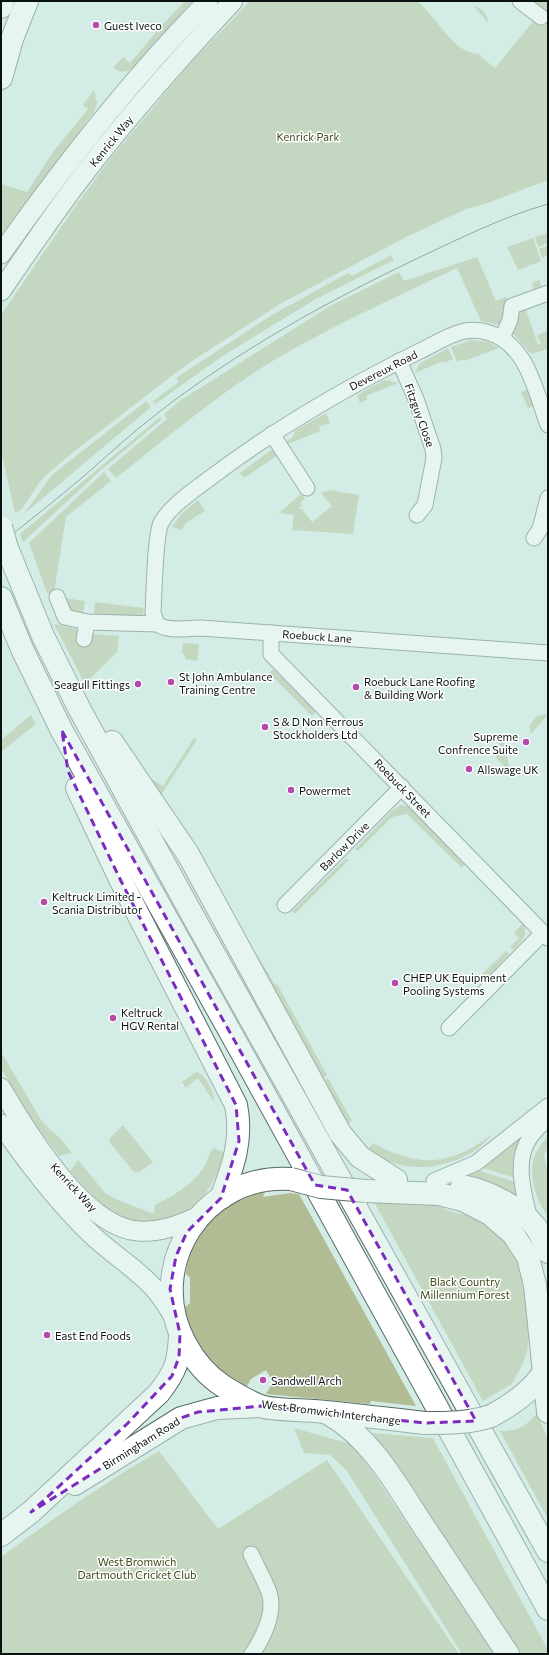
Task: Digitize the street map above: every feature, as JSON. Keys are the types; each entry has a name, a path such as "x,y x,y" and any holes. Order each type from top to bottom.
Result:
{"highway":[{"path":"1,7 3,1"},
{"path":"1,78 12,39 27,1"},
{"path":"1,527 7,548 42,636 80,710 194,918 548,1551"},
{"path":"1,598 22,649 62,731 251,1069 548,1609"},
{"path":"80,710 112,741 188,854 273,1007 340,1133 360,1157 396,1180"},
{"path":"62,731 68,771 121,881 236,1106 239,1117 239,1141 230,1174 221,1198"},
{"name":"West Bromwich Interchange","path":"538,1227 498,1198 468,1187 434,1181 396,1180 362,1185 278,1178 259,1181 240,1187 221,1198 202,1214 187,1232 176,1256 170,1288 178,1327 192,1356 208,1374 222,1385 261,1406 425,1423 457,1423 478,1420 491,1416 510,1406 522,1396 546,1369"},
{"path":"362,1185 450,1196 480,1207 505,1225 514,1234 528,1257 535,1285 546,1369 548,1412"},
{"path":"538,1227 548,1252"},
{"name":"Birmingham Road","path":"31,1512 159,1393 172,1376 179,1357 178,1327"},
{"name":"Birmingham Road","path":"1,1535 31,1512 181,1418 218,1408 261,1406"},
{"path":"326,1412 345,1423 366,1443 396,1485 508,1654"}],"main road":[{"name":"Kenrick Way","path":"1,254 61,172 122,96 175,35 208,1"},
{"name":"Kenrick Way","path":"1,290 72,190 123,126 177,61 233,1"},
{"name":"Kenrick Way","path":"1,1088 36,1144 55,1169 81,1198 112,1223 136,1231 162,1231 202,1214"},
{"name":"Kenrick Way","path":"1,1124 38,1176 74,1217 107,1249 152,1286 165,1301 178,1327"}],"street":[{"path":"520,1 541,17"},
{"path":"502,338 510,320 512,306 548,293"},
{"name":"Devereux Road","path":"157,624 153,613 158,531 160,524 168,514 194,490 272,434 335,395 399,361 455,334 465,331 486,332 502,338 514,347 526,365 548,425"},
{"name":"Fitzguy Close","path":"399,361 416,399 433,449 434,458 425,505 418,515"},
{"path":"272,434 307,488"},
{"path":"534,538 540,529 548,498"},
{"name":"Roebuck Lane","path":"57,597 65,617 87,622 157,624 162,628 170,629 201,628 548,654"},
{"path":"84,639 87,622"},
{"name":"Roebuck Street","path":"271,633 272,654 545,936"},
{"name":"Barlow Drive","path":"285,905 402,787"},
{"path":"449,1028 545,936"},
{"path":"434,1181 476,1163 548,1106"},
{"path":"538,1227 522,1181 522,1157 529,1139 548,1118"},
{"path":"251,1554 269,1593 270,1607 268,1622 252,1654"}],"highlighted area":[{"path":"62,731 315,1185 347,1190 476,1421 425,1423 261,1406 198,1412 181,1418 31,1512 127,1424 172,1376 179,1357 180,1334 170,1289 176,1256 187,1232 221,1198 239,1141 236,1105 121,881 68,771"}],"green space":[{"path":"185,1 193,1 134,67 124,72 113,68 123,57 130,63 161,26"},
{"name":"Kenrick Park","path":"250,1 417,1 425,8 454,42 471,53 481,54 480,56 495,68 535,19 532,1 548,1 548,180 485,204 466,209 406,237 280,304 186,365 67,457 42,479 21,510 15,513 1,451 1,315 79,201 111,158 188,66"},
{"path":"474,6 480,8 484,12 488,23"},
{"path":"94,90 97,102 94,112 1,236 1,184 27,192 53,152 88,109 83,105"},
{"path":"548,233 548,243 538,247 535,237"},
{"path":"533,238 541,261 518,270 507,247"},
{"path":"548,246 548,255 542,258 539,249"},
{"path":"391,255 394,260 316,299 224,355 155,404 153,401 179,382 176,378 272,315 348,273 352,276"},
{"path":"477,257 496,301 506,297 508,303 503,326 481,321 457,268 343,323 276,359 234,386 174,431 116,478 108,469 167,419 164,414 181,400 330,306 399,272 404,281"},
{"path":"539,280 544,291 535,294 532,283"},
{"path":"525,307 538,345 541,344 537,335 548,331 548,349 531,354 513,333 520,308"},
{"path":"471,340 488,342 499,348 464,361 464,359 457,362 451,347"},
{"path":"448,348 453,359 444,363 443,361 415,373 419,364"},
{"path":"384,380 398,383 366,396 367,400 360,403 357,395"},
{"path":"528,389 534,406 528,408 521,392"},
{"path":"146,401 151,407 24,514 52,475"},
{"path":"326,413 330,423 319,427 320,431 283,446 282,444 292,438 296,430"},
{"path":"160,417 162,419 101,470 23,542 20,534"},
{"path":"277,446 281,453 244,478 240,473"},
{"path":"104,472 111,481 66,517 54,593 47,593 29,543"},
{"path":"330,490 359,495 353,534 292,530 294,515 279,513 301,494 305,499 300,503 302,506 298,509 302,509 312,522 332,506 321,493"},
{"path":"198,500 205,511 187,522 181,530 172,527 181,514"},
{"path":"64,598 85,601 83,613 70,610"},
{"path":"95,602 144,608 143,615 118,617 94,614"},
{"path":"54,624 77,629 78,636 88,642 94,634 119,636 117,652 85,684"},
{"path":"183,643 199,644 197,661 185,659 185,655 182,653"},
{"path":"273,669 316,712 312,716 269,673"},
{"path":"548,714 531,734 529,726 537,716"},
{"path":"31,715 36,724 1,752 1,740"},
{"path":"510,733 511,738 504,740 510,772 495,757 503,749 498,744"},
{"path":"194,738 197,740 159,798 147,780 150,778 163,786"},
{"path":"400,805 408,806 465,864 462,868 407,814 392,817 358,851 355,849 392,811"},
{"path":"346,858 349,860 295,914 292,911"},
{"path":"523,923 525,927 525,935 513,950 510,947 519,938 514,933"},
{"path":"506,951 509,954 486,979 481,975"},
{"path":"259,958 275,985 277,984 327,1075 322,1079 257,960"},
{"path":"1,1052 43,1123 61,1139 72,1153 59,1156 32,1120 1,1068"},
{"path":"196,1072 207,1080 213,1094 214,1102 198,1078 186,1088 182,1082"},
{"path":"328,1078 352,1121 347,1124 324,1081"},
{"path":"123,1125 153,1162 138,1173 133,1171 110,1143 109,1139"},
{"path":"491,1135 482,1145 463,1157 450,1162 425,1167 413,1167 390,1162 366,1151 373,1143 405,1157 420,1160 434,1160 448,1158 462,1153"},
{"path":"548,1136 548,1146 544,1156 548,1174 548,1216 536,1194 532,1176 532,1167 537,1151"},
{"path":"521,1137 518,1146 515,1178 483,1168"},
{"path":"214,1148 227,1154 205,1194 196,1204 188,1209 176,1216 159,1222 143,1223 129,1220 116,1214 92,1195 70,1171 78,1160 106,1194 154,1214 155,1205 181,1190 197,1176 204,1167 210,1153"},
{"path":"478,1170 515,1182 518,1197 468,1176 469,1173"},
{"path":"265,1192 263,1197 290,1193 299,1194 416,1406 371,1401 370,1404 266,1394 273,1382 266,1370 251,1379 246,1388 220,1373 210,1364 199,1350 191,1333 186,1316 185,1307 190,1303 190,1278 186,1274 188,1259 202,1232 223,1210 250,1196"},
{"name":"Black Country Millennium Forest","path":"427,1198 438,1206 452,1212 482,1217 515,1251 528,1295 529,1336 527,1353 522,1365 512,1384 483,1401 373,1200"},
{"path":"537,1414 548,1439 548,1519 500,1431 517,1429"},
{"path":"294,1428 354,1445 495,1654 462,1654 347,1471 330,1455 304,1453"},
{"path":"373,1433 433,1438 548,1650 548,1654 516,1654"},
{"name":"West Bromwich Dartmouth Cricket Club","path":"159,1451 218,1529 327,1460 459,1654 1,1654 1,1557 78,1502"}],"tram line":[{"path":"1,543 74,485 130,435 159,412 220,368 251,348 316,310 382,275 497,222 548,204"}],"place":[{"name":"Guest Iveco","path":"96,25"},
{"name":"St John Ambulance Training Centre","path":"171,682"},
{"name":"Seagull Fittings","path":"138,684"},
{"name":"Roebuck Lane Roofing & Building Work","path":"356,687"},
{"name":"S & D Non Ferrous Stockholders Ltd","path":"265,727"},
{"name":"Supreme Confrence Suite","path":"526,742"},
{"name":"Allswage UK","path":"469,769"},
{"name":"Powermet","path":"291,790"},
{"name":"Keltruck Limited - Scania Distributor","path":"44,902"},
{"name":"CHEP UK Equipment Pooling Systems","path":"395,983"},
{"name":"Keltruck HGV Rental","path":"113,1018"},
{"name":"East End Foods","path":"47,1335"},
{"name":"Sandwell Arch","path":"263,1380"}]}
